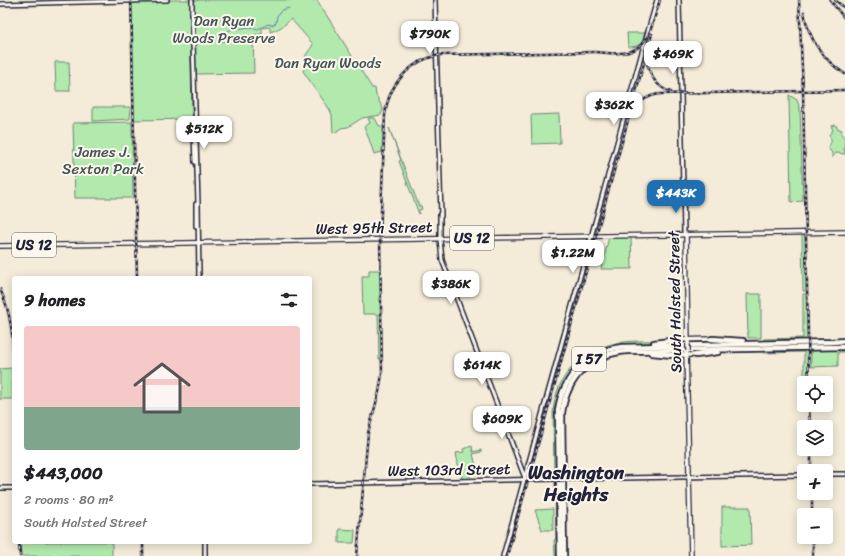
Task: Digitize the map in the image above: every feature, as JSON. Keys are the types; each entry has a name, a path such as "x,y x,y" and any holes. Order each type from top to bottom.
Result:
{"highway":[{"path":"712,339 773,344"},
{"path":"617,347 622,345 678,340"},
{"name":"I 57","path":"560,556 557,422 560,399 568,380 581,365 600,353 617,347 845,341"},
{"name":"I 57","path":"564,556 562,418 564,401 569,388 575,379 590,364 599,358 613,353 634,350 845,347"},
{"path":"696,355 759,349"},
{"path":"634,350 672,355"}],"main road":[{"path":"0,3 83,0"},
{"path":"0,3 167,0"},
{"path":"192,0 198,276"},
{"path":"436,0 442,260 524,479"},
{"path":"503,556 657,0"},
{"name":"South Halsted Street","path":"680,0 691,556"},
{"path":"192,10 197,242"},
{"path":"194,141 196,151"},
{"name":"West 95th Street","path":"0,245 441,239 845,231"},
{"path":"678,340 687,342 712,339"},
{"path":"672,355 687,353 696,355"},
{"path":"833,474 845,474"},
{"name":"West 103rd Street","path":"312,484 797,475"},
{"path":"0,488 12,488"},
{"path":"205,544 205,556"}],"green space":[{"path":"132,0 190,0 192,119 134,120"},
{"name":"Dan Ryan Woods","path":"317,0 372,88 375,88 376,95 383,109 381,115 362,118 348,127 341,128 333,133 332,115 330,110 303,71 306,55 313,44 291,19 276,30 270,32 270,27 262,28 262,34 253,35 254,73 195,74 194,1"},
{"path":"627,33 646,33 640,44 628,47"},
{"path":"55,62 69,62 70,91 56,91"},
{"path":"789,95 797,100 800,108 803,201 791,202"},
{"path":"93,107 131,107 130,119 93,121"},
{"path":"559,114 560,143 532,144 531,115"},
{"path":"368,118 375,118 379,126 383,126 382,152 374,154 364,127 370,123"},
{"name":"James J. Sexton Park","path":"132,122 133,198 75,198 73,123"},
{"path":"836,125 837,128 842,130 841,134 845,138 845,154 836,153 832,158 832,153 828,148 831,141 829,135 833,130 831,126"},
{"path":"389,128 419,206 421,206 422,209 419,210 419,214 399,161 401,160"},
{"path":"802,234 805,234 806,291 803,291"},
{"path":"609,237 631,237 632,269 601,269"},
{"path":"369,270 380,270 382,359 379,359 378,314 363,314 362,276 369,276"},
{"path":"747,294 761,294 761,338 748,338"},
{"path":"803,294 806,294 807,341 764,342 764,339 803,338"},
{"path":"632,341 668,341 612,347 592,355 581,363 579,360 600,348 611,344"},
{"path":"807,349 808,376 804,376 804,352 764,353 764,350"},
{"path":"845,349 845,352 838,352 838,366 811,367 811,352 809,352 809,350"},
{"path":"577,362 579,365 569,377 562,390 558,404 555,432 557,477 554,477 553,413 555,399 563,379"},
{"path":"12,368 12,399 0,399 0,369"},
{"path":"472,446 473,452 481,450 481,452 473,454 477,470 470,470 470,479 462,479 456,453 464,452 463,449"},
{"path":"555,480 557,480 558,556 555,556 554,540 556,538"},
{"path":"722,507 750,507 751,545 722,546"},
{"path":"553,509 553,530 542,530 535,510"},
{"path":"339,529 355,530 354,543 339,543"},
{"path":"20,544 112,544 112,556 21,556"}],"waterway":[{"path":"282,10 289,8"},
{"path":"221,19 230,21 237,29 249,27 258,29 268,24 272,25 276,23 277,16 281,11"},
{"path":"228,31 236,27"},
{"path":"220,42 225,41 227,36"}],"railway":[{"path":"131,0 137,276"},
{"path":"357,556 368,433 379,392 382,374 380,237 385,115 387,104 396,84 410,68 419,62 440,55 630,52 638,48 644,42 652,26 660,0"},
{"path":"799,0 803,91 809,376"},
{"path":"830,0 845,19"},
{"path":"835,0 845,8"},
{"path":"804,12 809,31 818,48 830,62 845,74"},
{"path":"507,556 652,34"},
{"path":"647,59 649,70 654,80 661,87 671,92"},
{"path":"633,110 645,99 660,94 845,90"},
{"path":"0,289 7,308 12,337"},
{"path":"809,412 810,420"},
{"path":"811,456 811,464"},
{"path":"812,500 812,508"},
{"path":"19,544 20,556"},
{"path":"143,544 143,556"},
{"path":"813,544 813,556"}],"district":[{"name":"Washington Heights","path":"576,483"}],"park label":[{"name":"Dan Ryan Woods Preserve","path":"224,30"}]}
